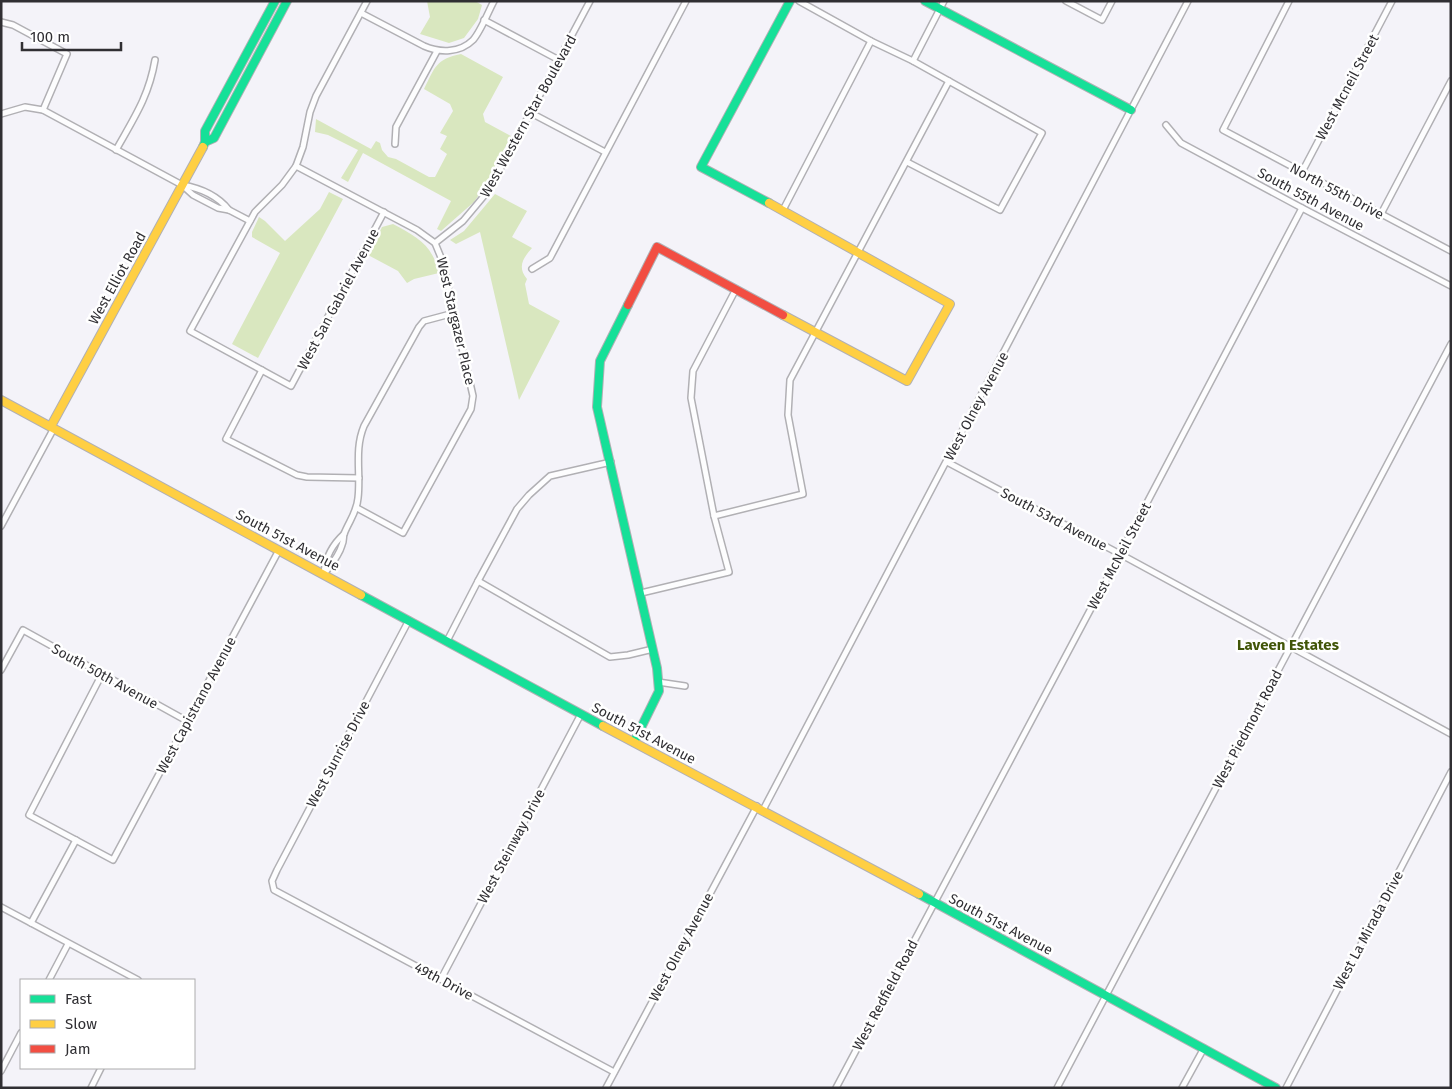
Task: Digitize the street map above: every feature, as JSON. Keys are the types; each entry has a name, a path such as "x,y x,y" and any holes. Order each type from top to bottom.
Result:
{"main road":[{"name":"West Elliot Road","path":"206,142 205,131 275,1"},
{"name":"West Elliot Road","path":"52,427 182,185 206,142 214,138 287,1"},
{"path":"634,742 659,691 658,668 597,407 600,360 658,246 908,381 950,304 858,251 701,166 790,1"},
{"path":"925,1 1131,110"},
{"name":"South 51st Avenue","path":"1,400 1276,1088"}],"street":[{"path":"359,478 307,477 297,475 226,439 262,370 190,331 250,221 260,206 282,185 296,166 303,147 312,104 367,1"},
{"path":"361,12 424,46 437,51 453,50 472,41 494,1"},
{"name":"West Western Star Boulevard","path":"435,243 463,221 481,202 489,190 590,1"},
{"path":"532,270 550,258 686,1"},
{"path":"798,1 871,41 913,61 1042,133 1000,210 907,162"},
{"path":"913,61 944,1"},
{"path":"1066,1 1102,20 1112,1"},
{"name":"West Olney Avenue","path":"606,1088 947,462 1188,1"},
{"name":"North 55th Drive","path":"1288,1 1222,130 1451,251"},
{"name":"West Mcneil Street","path":"1302,172 1392,1"},
{"path":"484,20 559,60"},
{"path":"1,22 14,25 67,54 43,110"},
{"path":"783,210 871,41"},
{"path":"395,144 396,127 437,51"},
{"path":"116,150 146,96 155,60"},
{"path":"714,516 803,494 788,416 790,380 949,81"},
{"path":"1382,214 1451,81"},
{"path":"1,114 24,107 43,110 182,185 193,195 250,221"},
{"path":"531,113 605,152"},
{"name":"South 55th Avenue","path":"1166,126 1181,143 1451,286"},
{"path":"296,166 422,233 435,243"},
{"name":"West McNeil Street","path":"934,902 1302,208"},
{"name":"West San Gabriel Avenue","path":"262,370 292,386 384,212"},
{"name":"West Stargazer Place","path":"357,508 404,533 471,409 473,396 442,260 435,243"},
{"path":"641,593 729,572 714,516 691,398 693,371 736,289"},
{"path":"324,574 334,562 342,545 344,534 357,508 359,478 357,450 360,437 410,341 424,321 454,313"},
{"name":"West Piedmont Road","path":"1057,1088 1451,344"},
{"name":"West Elliot Road","path":"1,526 52,427"},
{"path":"447,641 517,509 529,495 550,476 611,462"},
{"name":"South 53rd Avenue","path":"947,462 1451,734"},
{"name":"West Capistrano Avenue","path":"76,840 113,860 279,550"},
{"path":"478,581 610,657 653,649"},
{"name":"West Sunrise Drive","path":"274,890 272,881 276,870 408,620"},
{"name":"South 50th Avenue","path":"1,670 23,630 187,721"},
{"path":"31,923 76,840 29,815 102,674"},
{"path":"658,682 686,686"},
{"name":"West Steinway Drive","path":"440,979 581,714"},
{"name":"West La Mirada Drive","path":"1286,1088 1451,772"},
{"name":"49th Drive","path":"274,890 614,1072"},
{"name":"West Redfield Road","path":"836,1088 934,902"},
{"path":"1,907 136,979"},
{"path":"50,979 68,944"},
{"path":"1,1071 20,1035"},
{"path":"1182,1088 1204,1048"},
{"path":"91,1088 100,1069"}],"green space":[{"path":"427,1 475,1 482,5 478,19 464,38 449,43 420,34 430,17"},
{"path":"461,54 503,77 483,114 485,122 511,136 485,186 474,202 441,231 437,229 451,201 363,153 348,182 341,178 358,150 328,135 315,132 316,119 371,149 376,141 380,143 382,150 388,157 396,159 429,177 435,177 447,154 440,149 447,136 440,133 453,111 450,104 424,89 441,61"},
{"path":"329,192 343,199 258,358 232,344 280,253 252,237 252,232 259,217 285,241 320,209"},
{"path":"495,194 527,211 512,237 532,248 522,263 522,270 527,279 525,284 529,304 560,321 519,400 480,232 456,244 450,240 464,231"},
{"path":"393,224 409,233 428,248 439,273 414,279 407,283 398,271 368,255 382,227"}],"traffic: fast":[{"path":"203,147 205,131 275,1"},
{"path":"205,142 214,138 287,1"},
{"path":"769,203 701,167 790,1"},
{"path":"925,1 1131,110"},
{"path":"628,305 600,361 597,407 657,668 659,691 634,742"},
{"path":"361,595 603,726"},
{"path":"919,894 1276,1088"}],"traffic: slow":[{"path":"51,426 203,147"},
{"path":"769,203 950,304 907,381 783,315"},
{"path":"1,400 361,595"},
{"path":"603,726 919,894"}],"traffic: jam":[{"path":"628,305 657,247 783,315"}],"district":[{"name":"Laveen Estates","path":"1288,645"}]}
